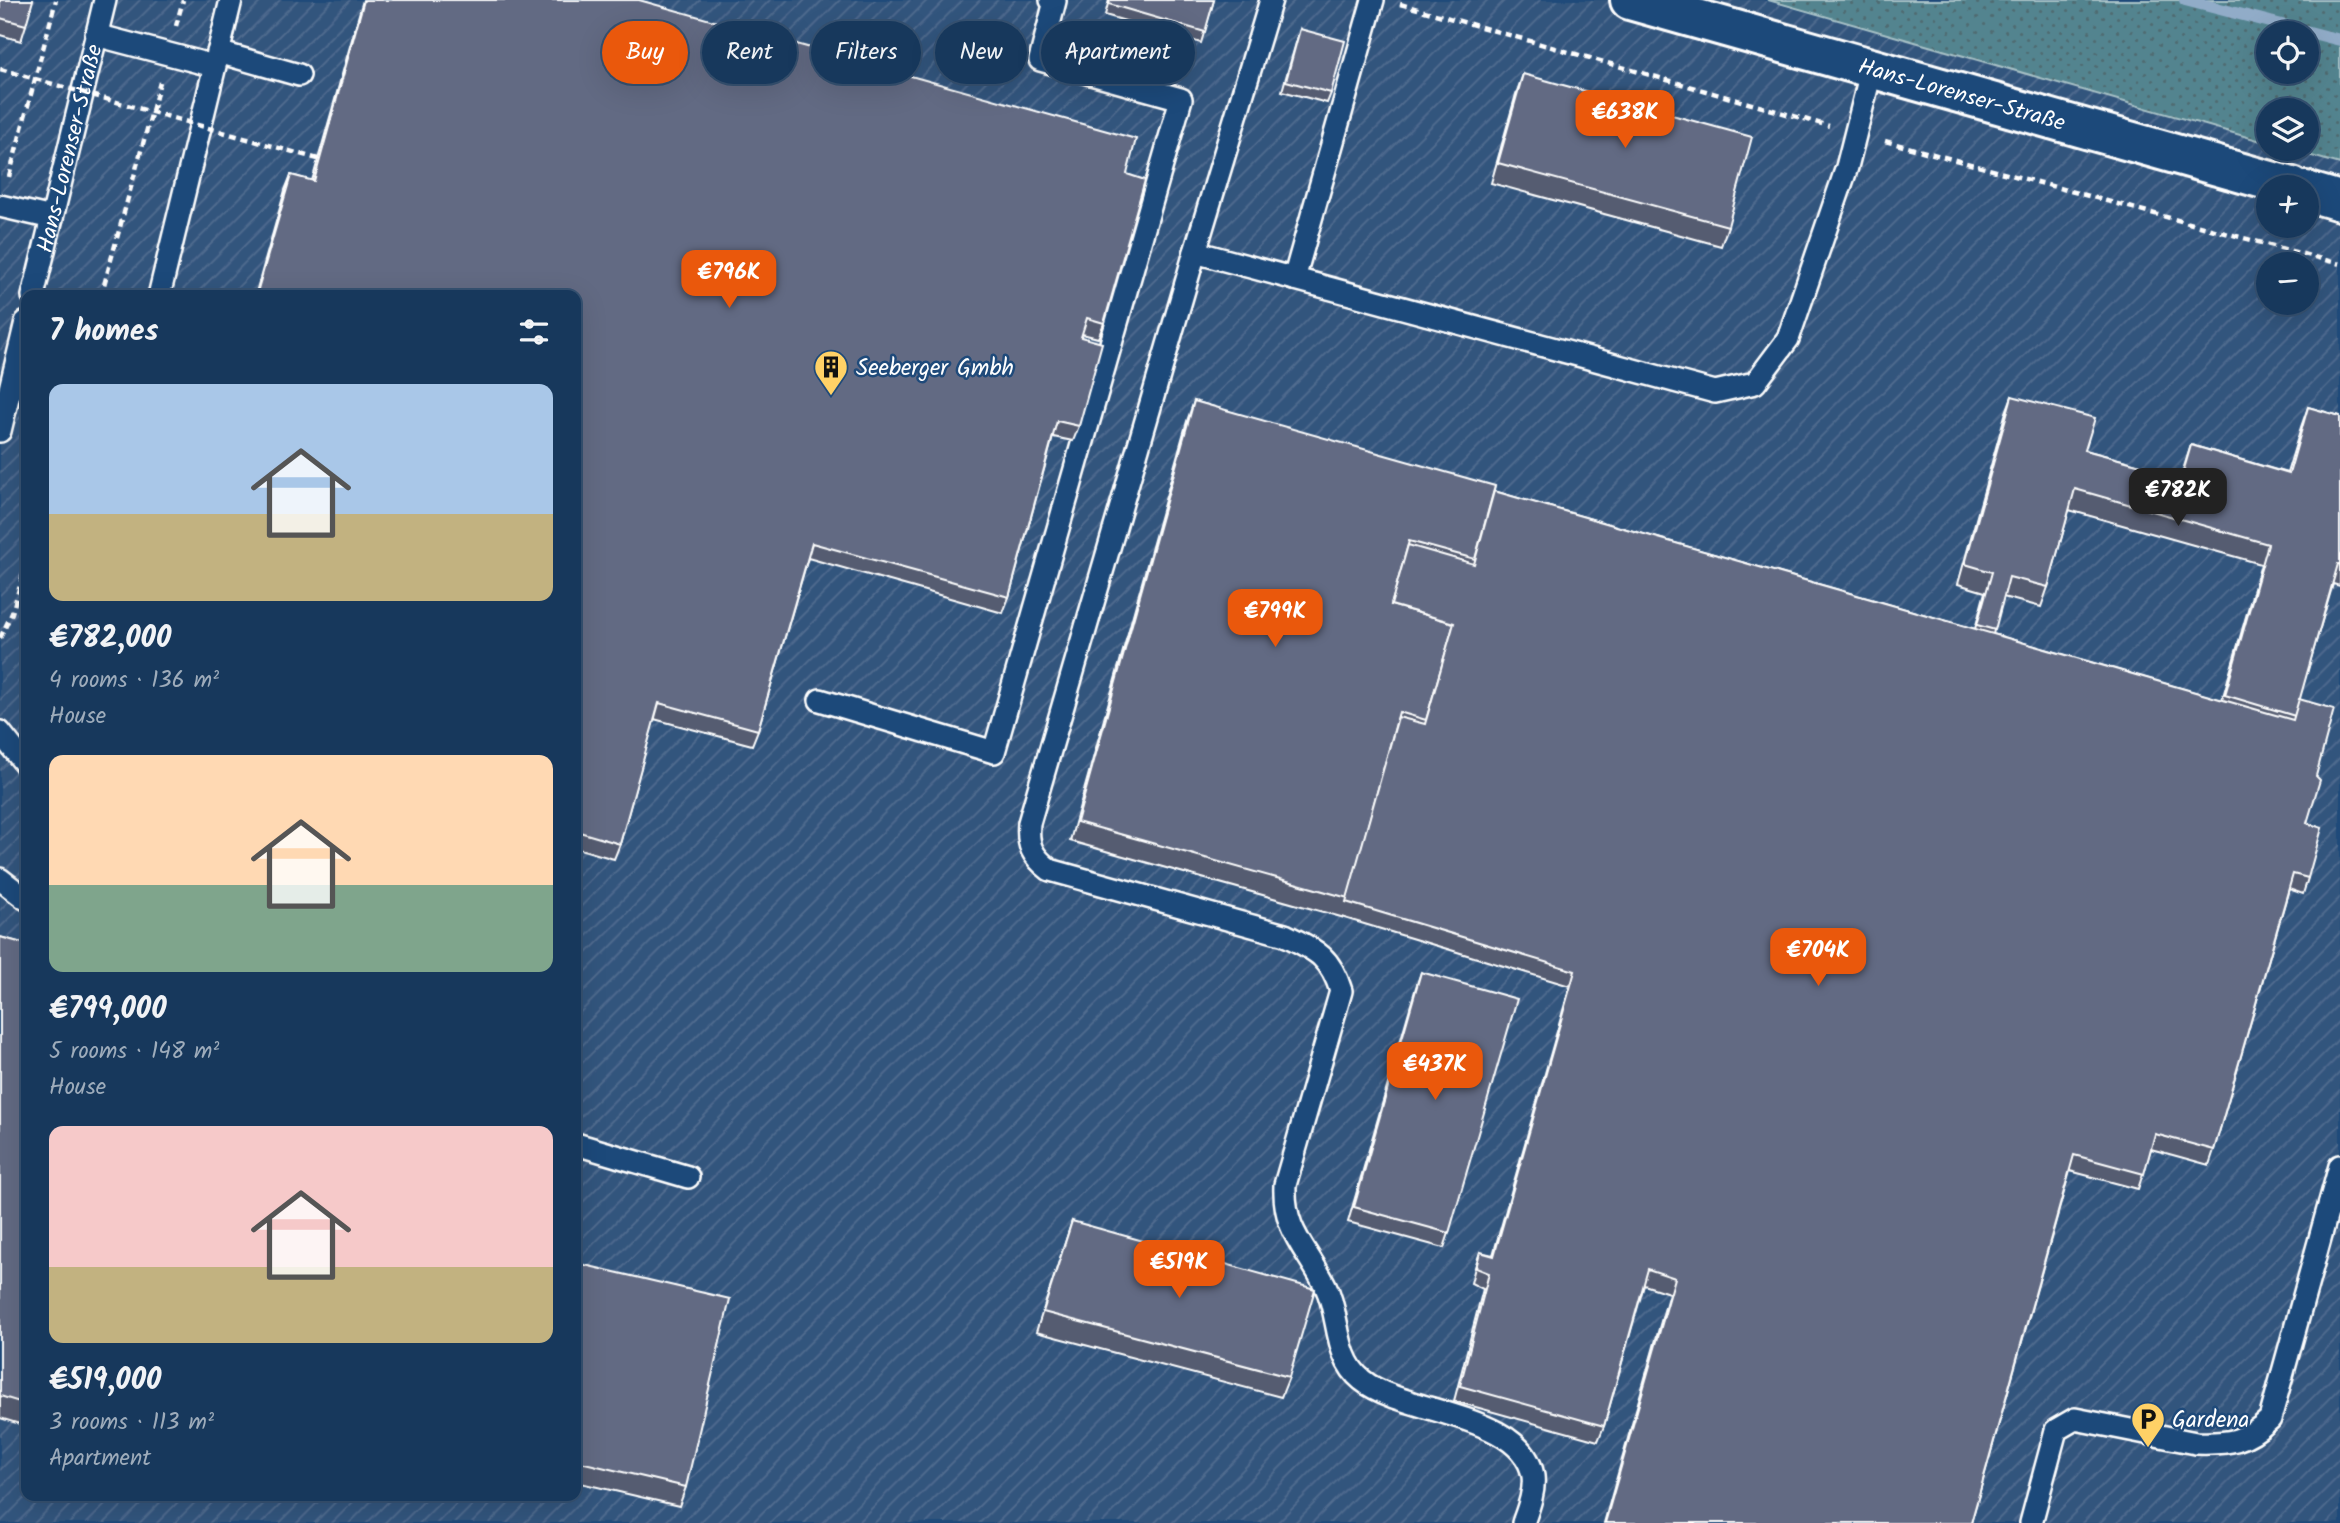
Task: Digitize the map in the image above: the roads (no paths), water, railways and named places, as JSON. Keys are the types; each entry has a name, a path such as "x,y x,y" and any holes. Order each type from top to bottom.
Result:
{"street":[{"name":"Hans-Lorenser-Straße","path":"1630,0 2256,177"},
{"path":"2319,195 2340,201"}],"lane":[{"name":"Hans-Lorenser-Straße","path":"34,290 105,0"},
{"path":"160,290 231,0"},
{"path":"820,700 994,752 1181,99 1040,60 1055,1 1051,0"},
{"path":"1271,0 1029,823 1028,842 1035,858 1049,870 1285,936 1313,949 1334,967 1340,991 1285,1185 1284,1209 1292,1231 1327,1288 1345,1358 1359,1379 1380,1393 1485,1426 1507,1438 1525,1456 1533,1476 1523,1523"},
{"path":"1294,279 1373,0"},
{"path":"96,35 168,53 299,75"},
{"path":"1195,252 1715,392 1755,383 1788,339 1847,167 1872,68"},
{"path":"1,206 51,218"},
{"path":"0,431 21,343"},
{"path":"0,732 21,759"},
{"path":"0,879 21,895"},
{"path":"581,1145 688,1177"},
{"path":"2031,1523 2056,1430 2075,1419 2196,1443 2216,1444 2253,1435 2270,1419 2340,1166"}],"waterway":[{"path":"2185,0 2340,40"}],"place":[{"name":"Seeberger Gmbh","path":"831,397"},
{"name":"Gardena","path":"2148,1449"}]}
